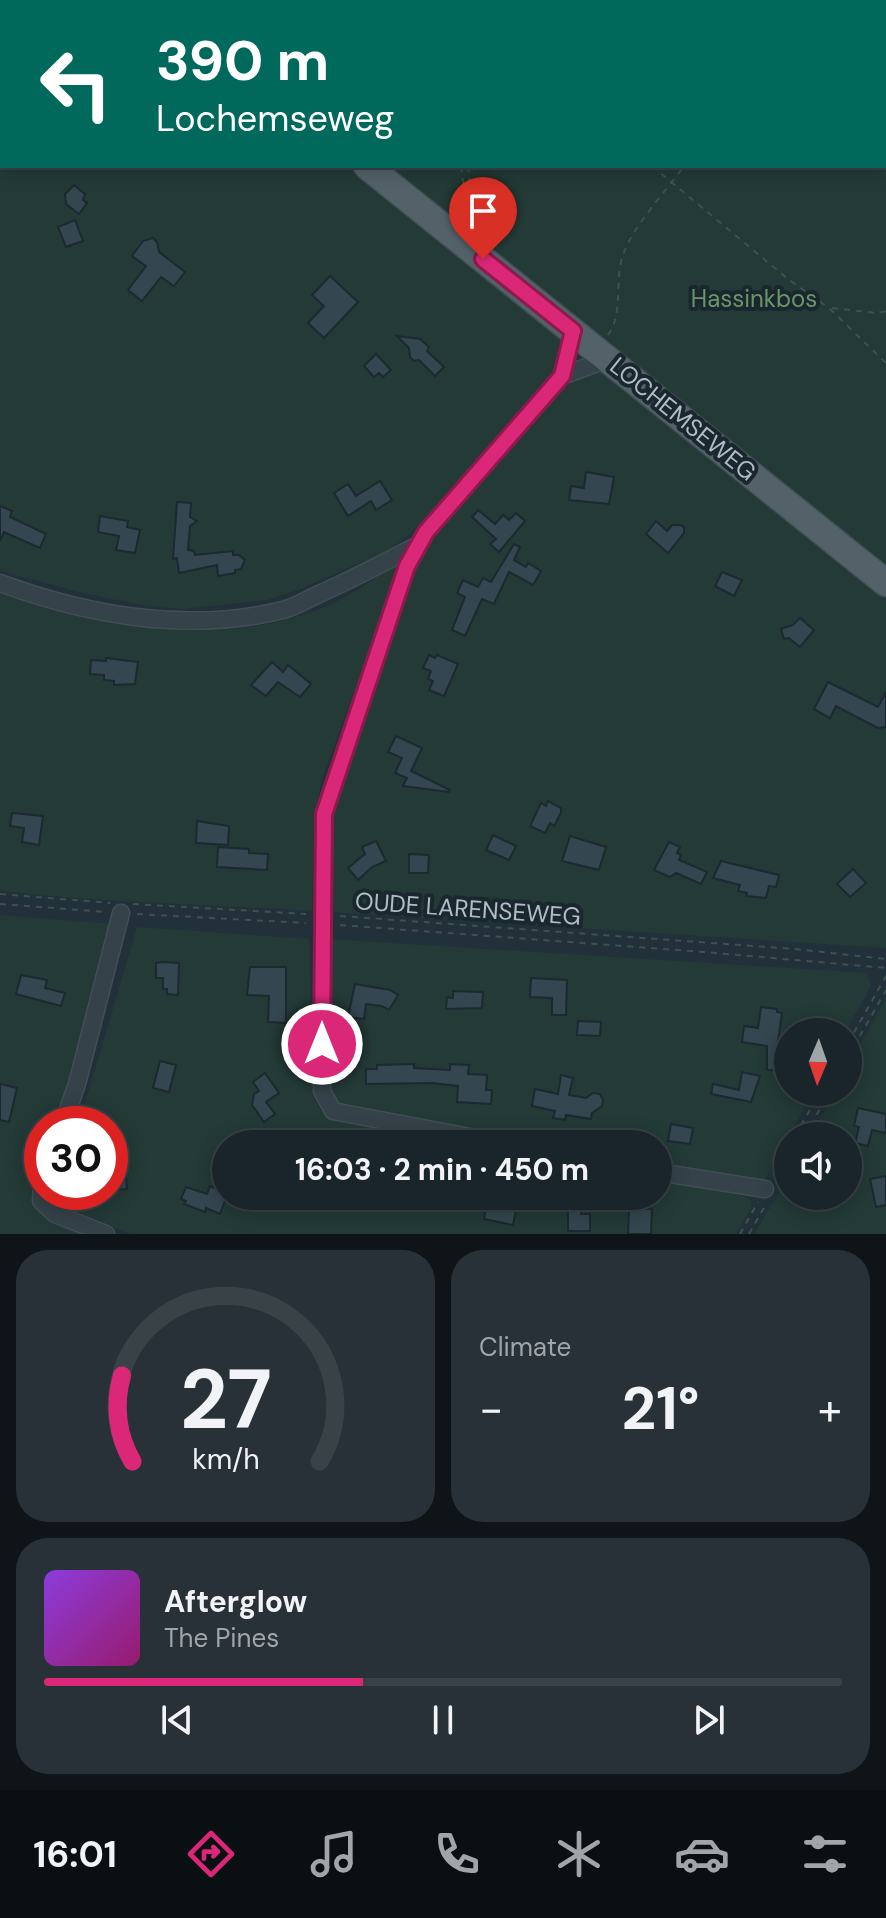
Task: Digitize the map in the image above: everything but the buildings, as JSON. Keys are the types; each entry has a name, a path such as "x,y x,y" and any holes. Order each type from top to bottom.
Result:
{"main road":[{"name":"LOCHEMSEWEG","path":"369,168 886,583"}],"street":[{"path":"433,1130 333,1111 322,1091 324,814 416,546 591,346"},
{"path":"562,376 591,346"},
{"path":"0,583 42,599 131,618 211,621 285,610 416,546"},
{"path":"69,1106 121,913"},
{"path":"672,1174 765,1189"},
{"path":"50,1210 106,1234"}],"path":[{"path":"461,168 468,215 473,210 468,168"},
{"path":"654,168 788,279 829,308 886,363"},
{"path":"591,346 612,329 619,269 628,243 683,168"},
{"path":"829,308 877,313 886,311"},
{"name":"OUDE LARENSEWEG","path":"0,894 886,968"},
{"name":"OUDE LARENSEWEG","path":"0,904 795,949 886,959"},
{"path":"862,1018 886,976"},
{"path":"862,1032 886,990"}],"green space":[{"path":"0,168 352,168 559,331 562,353 554,374 419,526 389,550 303,588 267,600 183,609 86,594 0,571"},
{"name":"Hassinkbos","path":"382,168 886,168 886,573"},
{"path":"600,368 886,599 886,948 330,912 331,815 423,551 565,382"},
{"path":"399,562 322,779 314,821 312,911 117,901 0,891 0,589 70,610 142,626 232,629 262,625 319,609 354,592"},
{"path":"0,915 111,924 78,1064 63,1106 24,1106 24,1210 39,1210 93,1234 0,1234"},
{"path":"137,927 309,939 313,1096 319,1108 330,1118 393,1130 212,1130 212,1210 672,1210 672,1183 743,1196 751,1200 752,1207 736,1234 131,1234 71,1210 128,1210 128,1106 84,1106"},
{"path":"330,939 867,973 871,986 853,1018 774,1018 774,1106 805,1106 797,1122 774,1122 774,1163 763,1183 672,1167 672,1130 482,1130 337,1102 329,1090"},
{"path":"886,998 886,1234 754,1234 774,1201 774,1210 862,1210 862,1122 819,1122 827,1106 862,1106 862,1042"}],"route":[{"path":"322,1044 324,814 407,566 426,532 562,376 573,331 483,259"}]}
